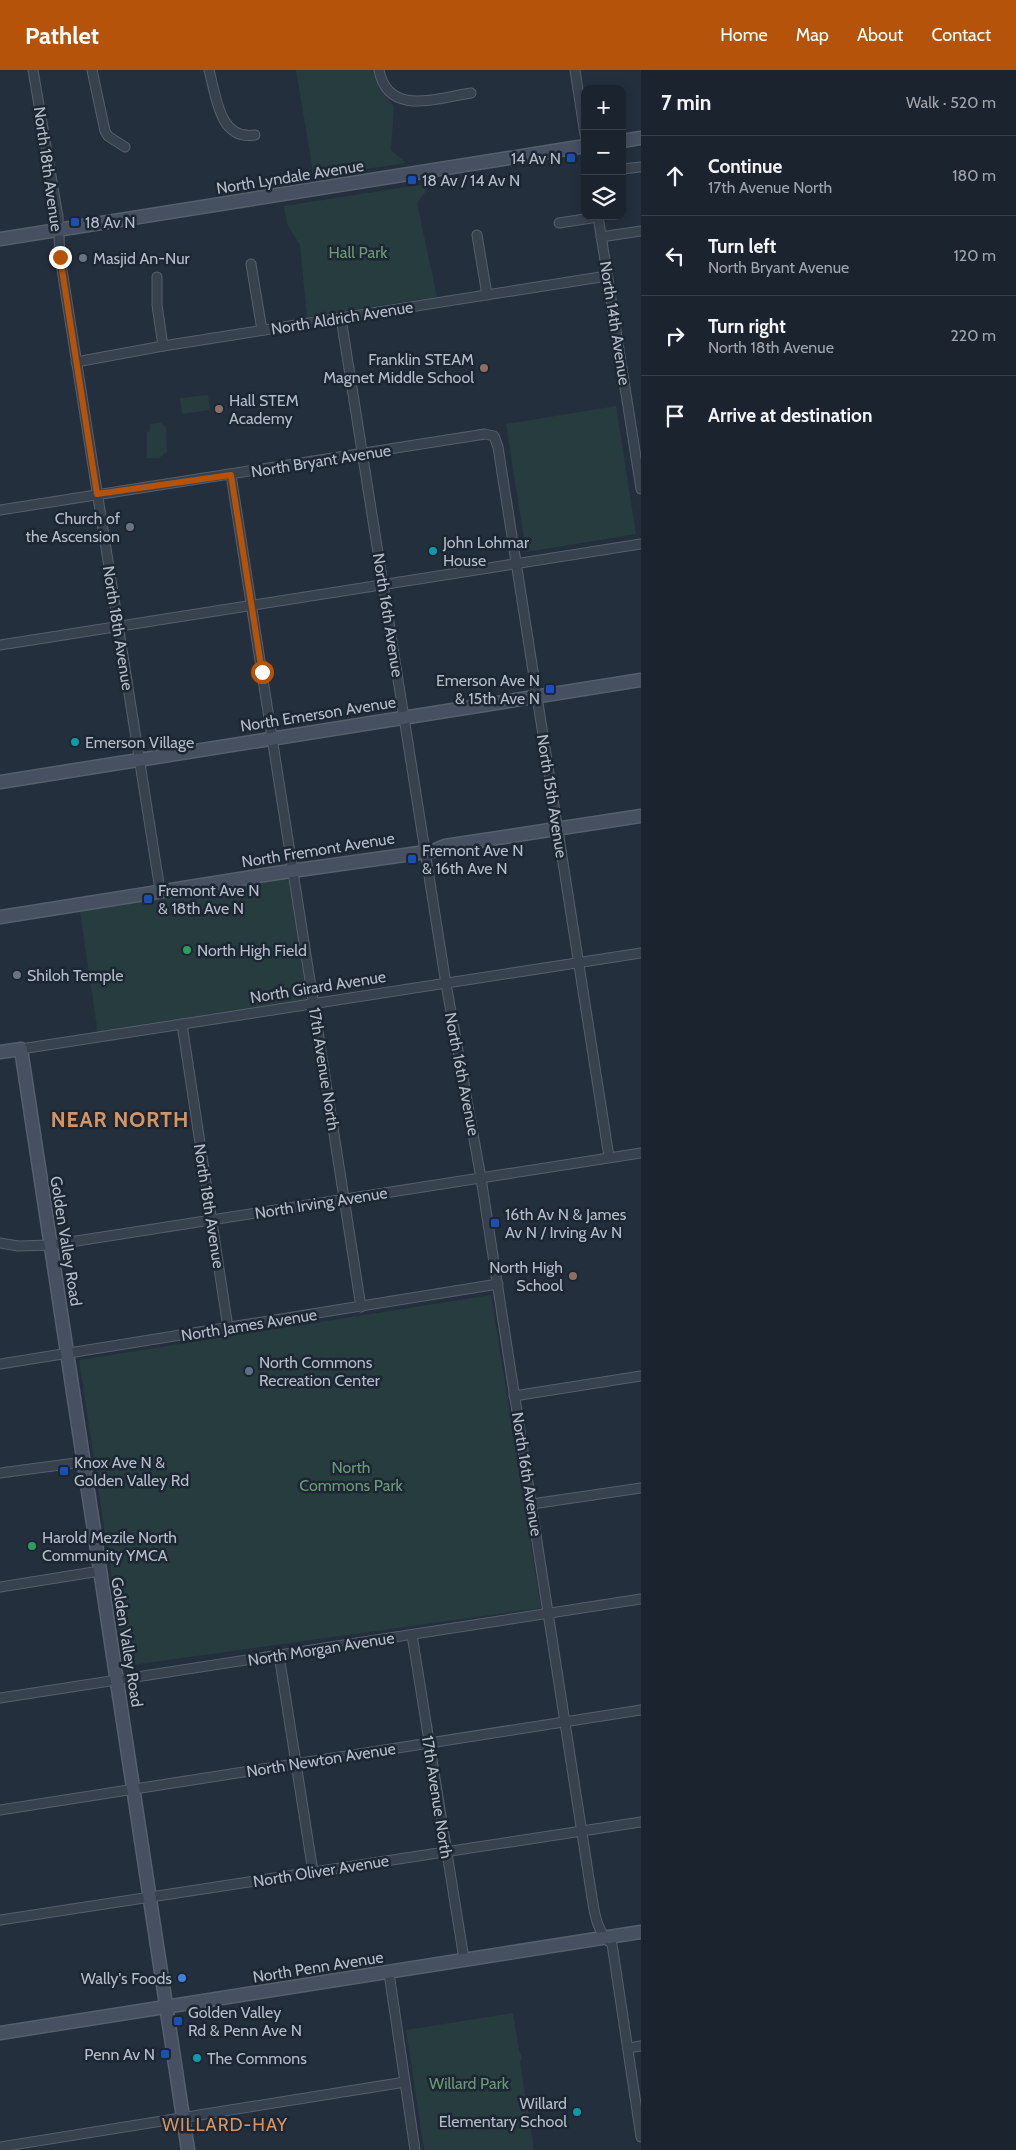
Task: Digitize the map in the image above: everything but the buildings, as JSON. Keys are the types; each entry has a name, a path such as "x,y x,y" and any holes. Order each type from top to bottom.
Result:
{"street":[{"name":"North 18th Avenue","path":"33,70 58,217 58,230 76,362 160,890"},
{"path":"92,70 105,131 108,136 125,147"},
{"path":"209,70 226,125 238,135 255,135"},
{"path":"379,70 383,85 388,92 404,100 471,92"},
{"path":"574,70 584,130"},
{"path":"626,140 641,138"},
{"name":"North Lyndale Avenue","path":"0,239 581,147"},
{"path":"626,169 641,167"},
{"path":"558,223 581,220"},
{"name":"North 14th Avenue","path":"598,220 641,490"},
{"path":"601,237 641,231"},
{"path":"477,235 487,295"},
{"path":"251,264 262,330"},
{"name":"North Aldrich Avenue","path":"76,362 163,346 607,276"},
{"path":"157,277 157,305 163,346"},
{"name":"North 16th Avenue","path":"341,318 446,984 498,1284 582,1831 599,1929 604,1938"},
{"name":"North Bryant Avenue","path":"0,510 486,434 494,436"},
{"name":"North 15th Avenue","path":"494,436 498,447 609,1158"},
{"name":"17th Avenue North","path":"231,475 362,1307"},
{"path":"0,645 641,544"},
{"name":"North Emerson Avenue","path":"0,782 139,758 641,680"},
{"name":"North Fremont Avenue","path":"0,917 160,890 293,872 417,851 426,852 445,846 641,816"},
{"name":"North Girard Avenue","path":"0,1052 641,953"},
{"name":"North 18th Avenue","path":"182,1024 228,1328"},
{"name":"Golden Valley Road","path":"21,1049 188,2150"},
{"name":"North Irving Avenue","path":"0,1244 51,1245 641,1153"},
{"name":"North James Avenue","path":"0,1364 498,1284"},
{"path":"514,1396 641,1376"},
{"path":"0,1473 83,1462"},
{"path":"532,1504 641,1488"},
{"path":"0,1587 100,1571"},
{"name":"North Morgan Avenue","path":"0,1698 641,1599"},
{"name":"17th Avenue North","path":"412,1635 464,1959"},
{"path":"279,1655 313,1872"},
{"name":"North Newton Avenue","path":"0,1810 641,1710"},
{"name":"North Oliver Avenue","path":"0,1920 641,1822"},
{"name":"North Penn Avenue","path":"0,2033 641,1932"},
{"path":"604,1938 612,1944 641,2137"},
{"path":"389,1973 414,2150"},
{"path":"628,2048 641,2046"},
{"path":"0,2147 405,2082"}],"green space":[{"path":"296,70 375,70 379,88 394,106 391,150 406,163 314,177"},
{"name":"Hall Park","path":"432,183 417,203 437,297 307,317 300,245 287,224 284,206"},
{"path":"208,395 210,410 182,414 180,398"},
{"path":"616,406 636,534 526,552 506,424"},
{"path":"161,423 166,427 167,452 159,458 147,458 147,432 150,431 150,424"},
{"path":"278,877 286,878 290,883 307,997 302,1003 98,1034 80,912 136,903 175,894 184,895 268,881"},
{"name":"North Commons Park","path":"491,1295 541,1608 125,1666 79,1360"},
{"name":"Willard Park","path":"513,2013 522,2058 520,2061 534,2150 424,2150 406,2030"}],"place":[{"name":"14 Av N","path":"571,158"},
{"name":"18 Av / 14 Av N","path":"412,180"},
{"name":"18 Av N","path":"75,222"},
{"name":"Masjid An-Nur","path":"83,258"},
{"name":"Franklin STEAM Magnet Middle School","path":"484,368"},
{"name":"Hall STEM Academy","path":"219,409"},
{"name":"Church of the Ascension","path":"130,527"},
{"name":"John Lohmar House","path":"433,551"},
{"name":"Emerson Ave N & 15th Ave N","path":"550,689"},
{"name":"Emerson Village","path":"75,742"},
{"name":"Fremont Ave N & 16th Ave N","path":"412,859"},
{"name":"Fremont Ave N & 18th Ave N","path":"148,899"},
{"name":"North High Field","path":"187,950"},
{"name":"Shiloh Temple","path":"17,975"},
{"name":"16th Av N & James Av N / Irving Av N","path":"495,1223"},
{"name":"North High School","path":"573,1276"},
{"name":"North Commons Recreation Center","path":"249,1371"},
{"name":"Knox Ave N & Golden Valley Rd","path":"64,1471"},
{"name":"Harold Mezile North Community YMCA","path":"32,1546"},
{"name":"Wally's Foods","path":"182,1978"},
{"name":"Golden Valley Rd & Penn Ave N","path":"178,2021"},
{"name":"Penn Av N","path":"165,2054"},
{"name":"The Commons","path":"197,2058"},
{"name":"Willard Elementary School","path":"577,2112"}],"district":[{"name":"NEAR NORTH","path":"120,1119"},
{"name":"WILLARD-HAY","path":"225,2125"}],"route":[{"path":"60,257 97,494 231,475 262,672"}]}
